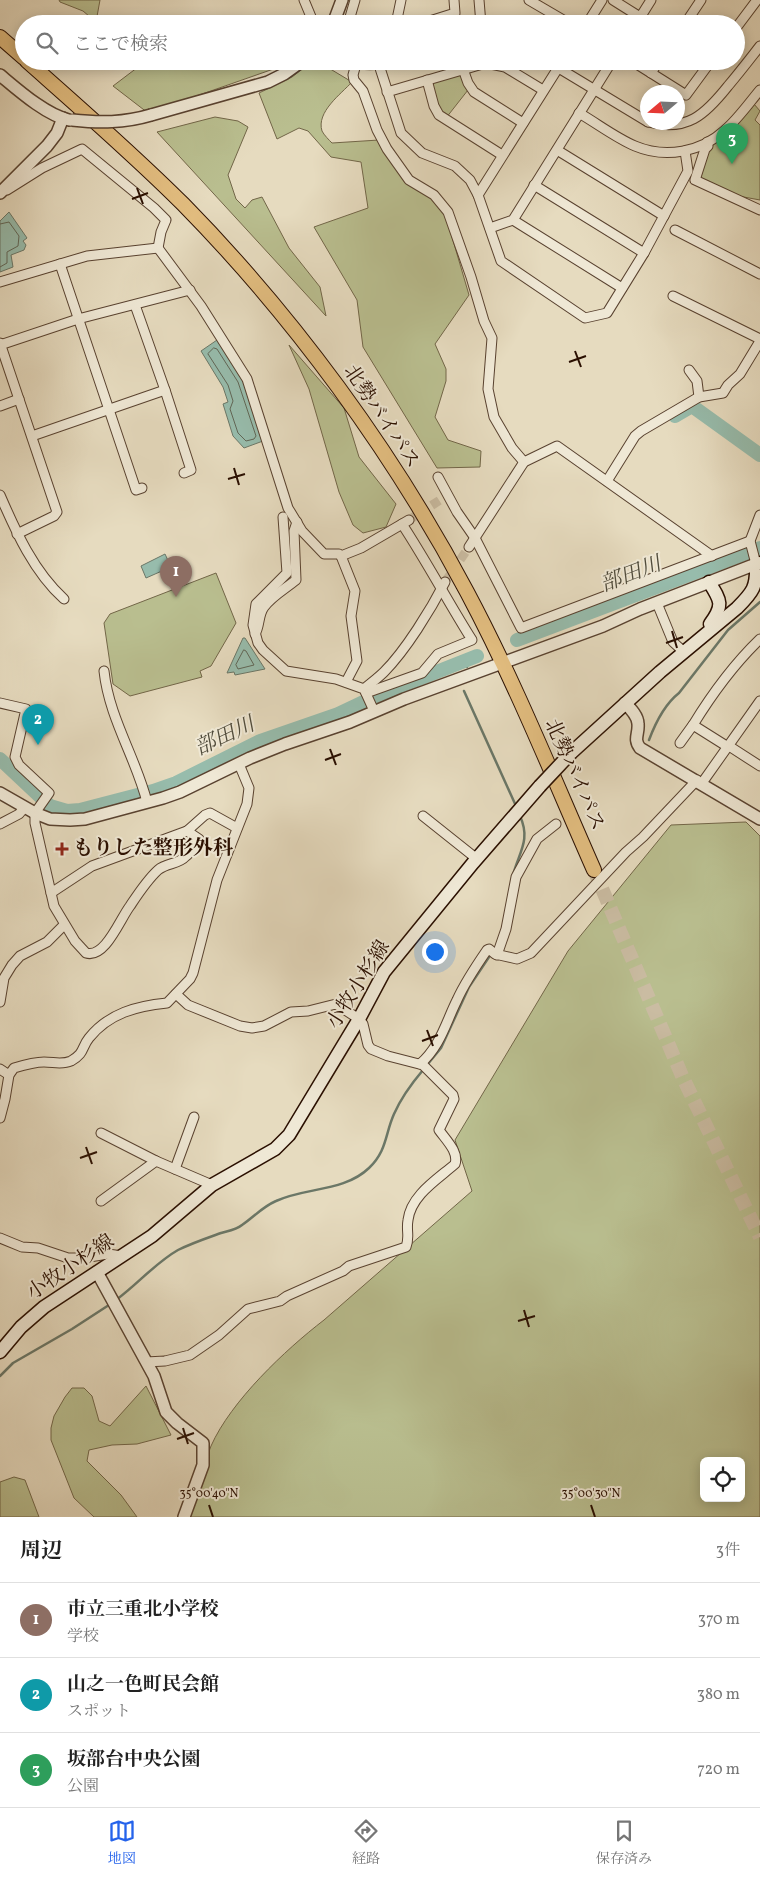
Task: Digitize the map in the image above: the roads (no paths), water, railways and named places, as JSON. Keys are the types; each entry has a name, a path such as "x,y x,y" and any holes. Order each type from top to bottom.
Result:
{"highway":[{"path":"0,37 15,50"},
{"name":"北勢バイパス","path":"37,70 137,159 228,252 308,348 382,452 425,520 466,591 503,664 594,870"}],"main road":[{"name":"小牧小杉線","path":"0,1352 21,1327 44,1307 152,1236 212,1185 275,1149 289,1135 359,1019 384,972 477,858 540,786 626,702 750,594 757,578 757,561"},
{"path":"698,640 718,614 720,605 718,597 709,582"}],"street":[{"path":"304,0 310,15"},
{"path":"336,15 342,0"},
{"path":"351,15 355,0"},
{"path":"398,15 401,0"},
{"path":"449,15 455,13 454,0"},
{"path":"479,0 480,15"},
{"path":"529,0 555,15"},
{"path":"593,15 602,0"},
{"path":"613,0 632,15"},
{"path":"641,15 651,0"},
{"path":"691,15 702,0"},
{"path":"745,16 757,0"},
{"path":"745,65 760,46"},
{"path":"0,75 25,95 67,119 94,123 121,122 151,115 268,82 290,70"},
{"path":"353,70 354,80 363,91 377,130 387,149 409,180 434,195 448,212 471,277 484,322 492,338 488,389 494,417 512,448 524,462"},
{"path":"380,70 401,133 422,153 449,163 470,180 478,195 501,261 585,318 607,313 644,253 688,171 685,151"},
{"path":"387,92 460,70"},
{"path":"463,70 474,92 523,123"},
{"path":"511,70 544,90"},
{"path":"478,195 557,70"},
{"path":"561,70 640,117"},
{"path":"490,228 513,220 606,70"},
{"path":"646,70 686,95 704,70"},
{"path":"685,123 702,114 715,102 741,70"},
{"path":"427,80 434,106 439,115 502,156"},
{"path":"579,113 629,143 645,150 666,153 685,151 707,142 727,129 760,90"},
{"path":"0,194 47,146 67,119"},
{"path":"707,142 708,146 705,149 695,180 760,210"},
{"path":"0,194 42,168 82,149 166,220 161,232 158,248 190,290 247,378 288,508 302,531 324,554 339,554 341,556 361,548 406,522 472,640 438,654 422,673 365,692"},
{"path":"556,150 664,216"},
{"path":"534,185 644,253"},
{"path":"513,220 622,288"},
{"path":"675,230 760,274"},
{"path":"0,282 87,256 158,248"},
{"path":"60,264 136,490 142,488"},
{"path":"17,534 54,516 56,512 0,344 78,319 190,290"},
{"path":"607,482 635,436 652,423 699,397 722,393 740,374 760,340 673,296"},
{"path":"135,305 191,470 184,473"},
{"path":"689,370 697,380 699,397"},
{"path":"32,436 165,390"},
{"path":"0,406 19,399"},
{"path":"469,547 524,462 557,446 712,556"},
{"path":"438,477 457,512 475,538 521,628 712,556 750,544"},
{"path":"440,500 448,494"},
{"path":"0,495 17,534 49,584 64,599"},
{"path":"0,793 33,808 50,819 77,820 180,792 285,744 350,722 373,709 503,664 603,626 757,561 750,544 760,515"},
{"path":"283,517 287,573 256,604 253,625 258,643 269,657 286,671 346,682 365,692 373,709"},
{"path":"255,634 259,628 263,608 276,595 296,580 294,531 298,522"},
{"path":"341,556 355,591 352,616 357,661 346,682"},
{"path":"365,692 397,657 436,600 443,586"},
{"path":"657,603 673,642 684,652"},
{"path":"680,743 729,672 760,640"},
{"path":"104,671 112,708 147,800"},
{"path":"626,702 637,718 638,724 635,740 643,751 760,818"},
{"path":"494,952 517,959 531,953 626,852 699,782 728,747 760,702"},
{"path":"0,704 26,709 15,757 19,766 49,793 48,796 33,808 0,824"},
{"path":"693,725 760,766"},
{"path":"0,1118 8,1075 14,1068 45,1062 67,1062 81,1054 96,1030 112,1018 144,1006 167,1003 190,979 217,880 249,796 249,788 238,764"},
{"path":"33,808 54,906 64,925 83,952 90,954 100,952 116,930 127,910 154,875 168,864 185,859 199,839 187,831"},
{"path":"51,893 92,866 187,831 205,815 210,813 237,828"},
{"path":"423,816 477,858"},
{"path":"424,1066 434,1050 470,975 494,952 506,929 516,878 537,839 556,824"},
{"path":"0,1002 1,988 7,970 20,956 43,945 64,925"},
{"path":"146,1362 165,1361 190,1355 219,1335 248,1309 280,1301 349,1266 406,1247 410,1238 407,1229 408,1218 418,1196 455,1164 457,1159 455,1152 439,1130 454,1099 453,1095 424,1066 371,1049 368,1046 363,1024 359,1019 336,1004 308,1011 291,1012 258,1028 245,1027 188,1005 176,994"},
{"path":"0,1069 8,1075"},
{"path":"175,1169 194,1117"},
{"path":"101,1133 156,1161 212,1185"},
{"path":"101,1201 156,1161"},
{"path":"0,1238 22,1247 38,1248 68,1258 108,1254 122,1256"},
{"path":"97,1272 154,1376 166,1412 177,1424 203,1443 203,1465 184,1517"}],"water":[{"path":"9,212 27,238 23,241 26,245 24,250 11,255 13,267 0,272 0,221"},
{"path":"217,340 243,380 263,441 244,448 233,436 223,404 228,402 223,387 201,351"},
{"path":"165,554 171,567 146,578 141,566"},
{"path":"243,638 245,638 265,669 235,675 234,672 227,673"}],"waterway":[{"path":"675,416 692,406 760,455"},
{"name":"部田川","path":"517,640 760,548"},
{"path":"649,740 657,721 669,703 728,630 760,602"},
{"name":"部田川","path":"0,759 50,806 67,811 80,810 176,783 260,741 338,714 376,696 477,656"},
{"name":"部田川","path":"467,667 468,659"},
{"path":"464,691 516,806"},
{"path":"513,875 524,839 523,824 520,816"},
{"path":"427,1065 441,1048 469,987 491,954"},
{"path":"116,1300 178,1250 237,1228 266,1206 276,1201 300,1193 336,1185 359,1176 375,1162 382,1149 397,1108 423,1070"},
{"path":"0,1376 13,1363 72,1329 112,1303"}],"tunnel":[{"path":"409,520 440,500"},
{"path":"445,582 469,547"},
{"path":"594,870 683,1078 760,1237"}],"place":[{"name":"坂部台中央公園","path":"732,164"},
{"name":"市立三重北小学校","path":"176,597"},
{"name":"山之一色町民会館","path":"38,745"},
{"name":"もりした整形外科","path":"62,849"}]}
